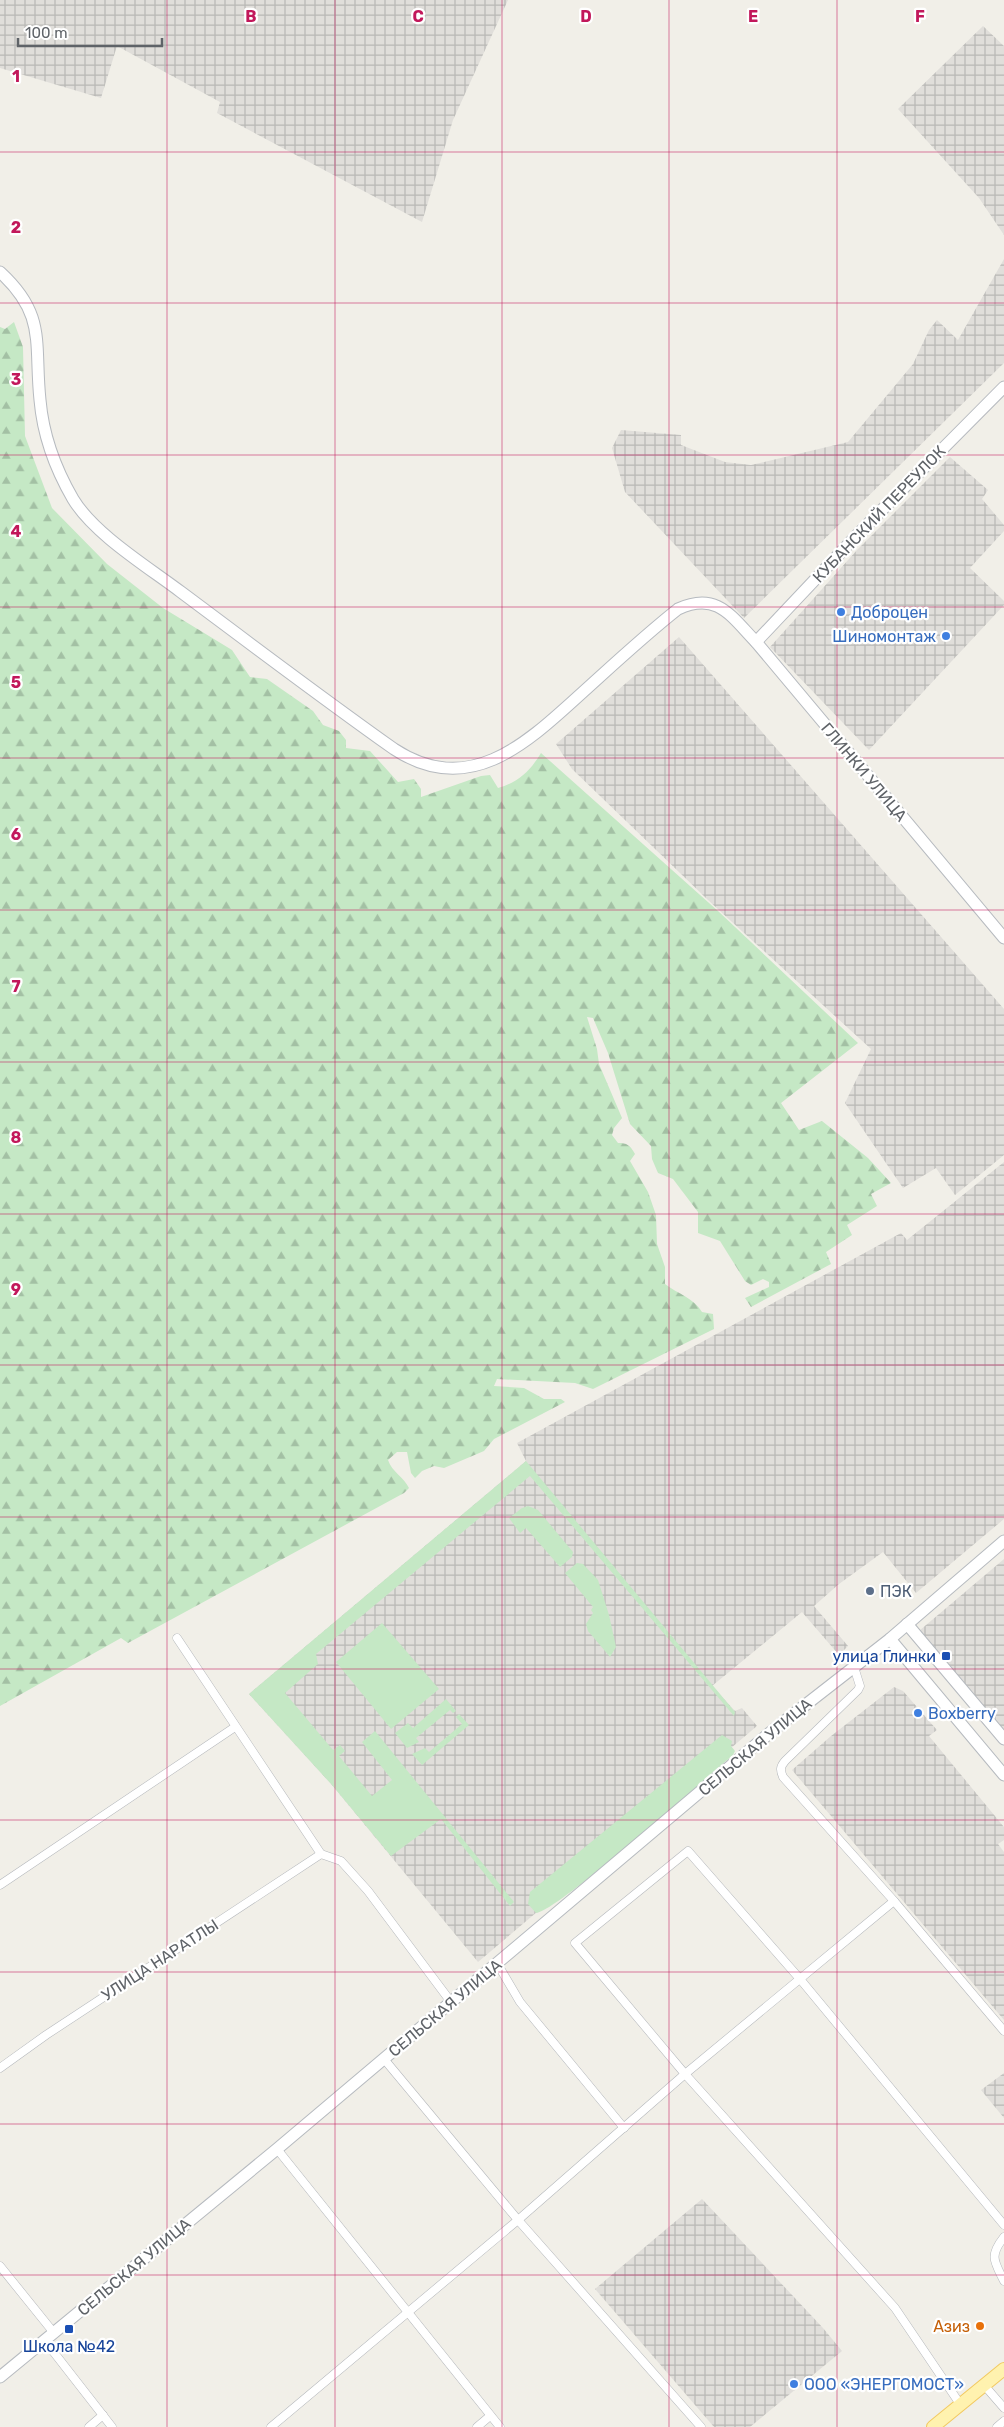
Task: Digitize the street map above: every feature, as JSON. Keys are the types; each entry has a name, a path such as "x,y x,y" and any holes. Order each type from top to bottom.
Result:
{"main road":[{"name":"ГЛИНКИ УЛИЦА","path":"0,272 19,290 29,305 34,319 40,400 45,435 64,482 82,512 111,539 170,584 341,711 408,758 446,769 473,766 522,746 678,609 701,601 723,608 756,642 1004,938"},
{"name":"КУБАНСКИЙ ПЕРЕУЛОК","path":"756,642 859,533 1004,387"},
{"path":"1004,1541 890,1639 1004,1775"},
{"path":"907,1624 1004,1739"},
{"name":"СЕЛЬСКАЯ УЛИЦА","path":"0,2377 277,2149 772,1731 890,1639"},
{"path":"932,2427 1004,2369"}],"street":[{"path":"177,1638 320,1854 341,1861 452,2002"},
{"path":"854,1666 860,1686 858,1690 785,1761 780,1772 894,1901 1004,2032"},
{"path":"0,1885 235,1727"},
{"path":"960,2404 895,2308 685,2074 575,1943 688,1851 800,1980 1004,2225"},
{"name":"УЛИЦА НАРАТЛЫ","path":"0,2068 46,2035 320,1854"},
{"path":"270,2427 518,2220 685,2074 894,1901"},
{"path":"497,1963 520,2002 624,2128"},
{"path":"384,2059 518,2220 702,2427"},
{"path":"277,2149 406,2313 500,2427"},
{"path":"1004,2237 993,2256 995,2264 1004,2280"},
{"path":"0,2266 112,2427"},
{"path":"984,2385 1004,2408"},
{"path":"89,2427 103,2416"},
{"path":"477,2427 490,2416"},
{"path":"997,2427 1004,2421"}],"shaded area":[{"path":"0,0 508,0 453,120 422,222 217,113 220,102 117,46 101,98 0,68"},
{"path":"983,26 1004,46 1004,235 979,198 898,109"},
{"path":"1004,259 1004,363 744,618 625,492 612,448 621,430 681,435 681,445 725,462 751,465 848,442 913,364 929,330 937,320 958,340"},
{"path":"950,457 988,490 982,499 1004,525 1004,531 970,568 1004,601 1004,605 869,750 770,647 857,550"},
{"path":"679,637 1004,1009 1004,1155 955,1195 936,1168 903,1188 845,1103 871,1049 708,900 572,769 556,744"},
{"path":"1004,1162 1004,1519 916,1593 883,1552 839,1584 814,1606 848,1646 839,1655 802,1612 712,1686 735,1711 742,1708 757,1726 478,1962 332,1785 249,1694 526,1461 517,1443 901,1233 907,1240"},
{"path":"1004,1559 1004,1734 919,1631"},
{"path":"894,1687 903,1691 937,1730 929,1736 1004,1827 1004,1840 998,1844 1004,1852 1004,2020 792,1770 831,1736"},
{"path":"1004,2073 1004,2118 981,2090"},
{"path":"702,2199 823,2328 842,2351 750,2427 714,2427 595,2289"}],"green space":[{"path":"14,322 23,347 25,436 52,508 107,564 163,608 232,650 250,677 267,679 313,711 323,725 339,731 346,740 346,748 370,751 398,782 414,779 421,789 421,797 481,776 490,775 498,788 505,786 523,775 541,753 718,911 858,1043 781,1103 799,1130 822,1121 868,1158 891,1183 871,1194 877,1206 847,1225 852,1235 826,1252 831,1264 751,1307 745,1298 769,1287 769,1282 763,1279 751,1285 745,1281 720,1241 698,1233 698,1212 673,1179 658,1173 652,1159 651,1146 630,1124 608,1053 593,1018 587,1017 597,1049 599,1064 622,1118 614,1128 612,1135 618,1143 626,1144 635,1154 630,1161 648,1192 656,1215 657,1244 665,1267 665,1284 690,1300 702,1312 713,1314 714,1329 593,1389 575,1383 497,1379 494,1386 524,1388 544,1399 561,1399 565,1402 494,1439 484,1451 444,1468 434,1466 422,1471 415,1478 411,1473 407,1452 397,1452 388,1460 392,1468 409,1488 404,1493 128,1643 121,1638 0,1706 0,327 5,329"},
{"path":"526,1461 735,1712 734,1716 530,1476 316,1654 318,1664 285,1693 333,1750 340,1745 345,1751 339,1756 372,1796 392,1780 362,1742 375,1731 514,1902 510,1906 441,1819 391,1856 332,1785 249,1694"},
{"path":"528,1506 538,1510 573,1552 572,1557 560,1567 526,1528 520,1533 509,1518 522,1508"},
{"path":"577,1563 583,1564 598,1580 609,1615 616,1647 610,1657 588,1631 586,1624 593,1613 591,1610 593,1607 565,1573"},
{"path":"382,1623 439,1689 391,1729 336,1662"},
{"path":"446,1699 456,1711 453,1713 450,1710 416,1738 419,1742 407,1748 395,1733 408,1723 413,1728"},
{"path":"459,1714 469,1725 422,1765 412,1754 425,1748 429,1752 462,1724 456,1717"},
{"path":"722,1735 732,1741 731,1746 735,1751 733,1755 601,1868 549,1907 536,1913 528,1904 530,1892"}],"place":[{"name":"Доброцен","path":"841,612"},
{"name":"Шиномонтаж","path":"946,636"},
{"name":"ПЭК","path":"870,1591"},
{"name":"улица Глинки","path":"946,1656"},
{"name":"Boxberry","path":"918,1713"},
{"name":"Азиз","path":"980,2326"},
{"name":"Школа №42","path":"69,2329"},
{"name":"ООО «ЭНЕРГОМОСТ»","path":"794,2384"}]}
